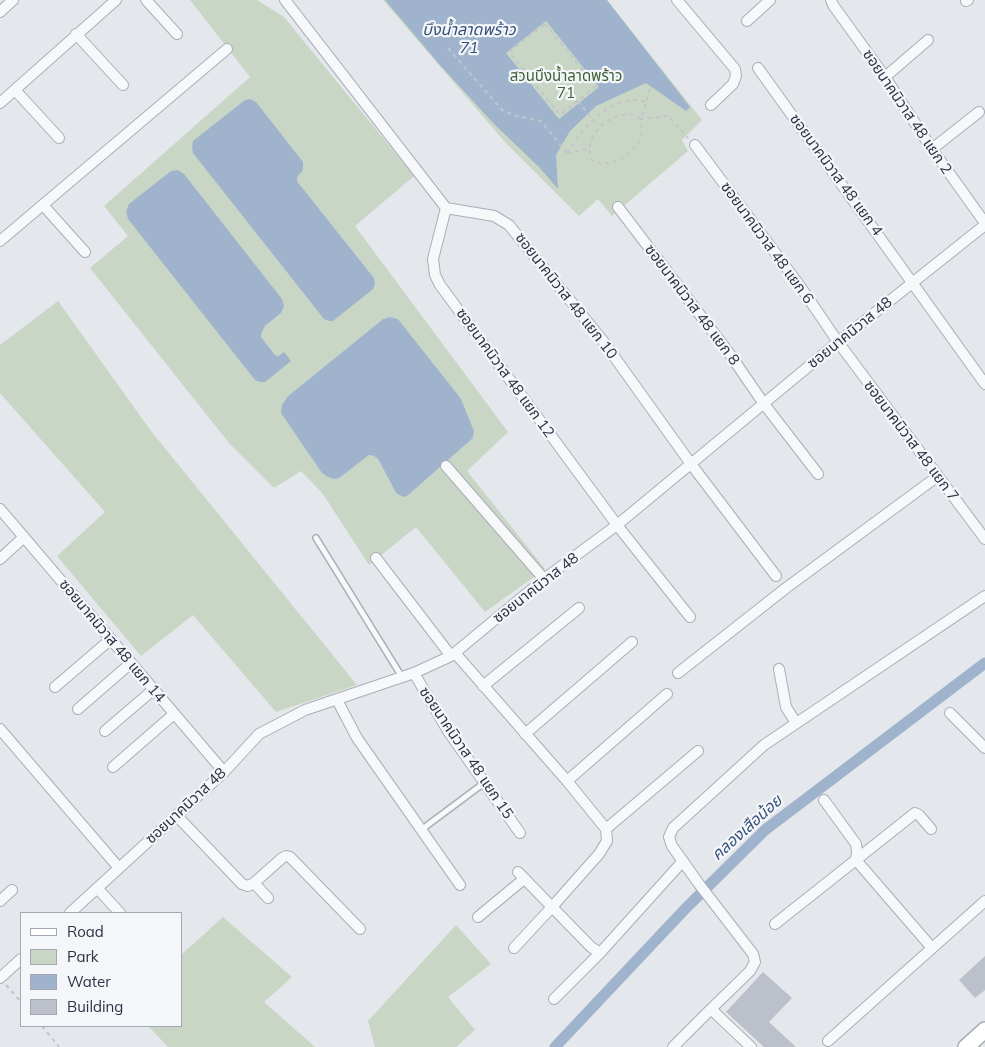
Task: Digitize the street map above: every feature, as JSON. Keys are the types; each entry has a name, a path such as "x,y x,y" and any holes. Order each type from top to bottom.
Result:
{"main road":[{"path":"966,1047 985,1030"}],"street":[{"path":"0,12 13,0"},
{"path":"0,103 116,0"},
{"path":"146,0 177,34"},
{"path":"285,0 446,208"},
{"path":"677,0 735,69 736,76 733,84 711,105"},
{"path":"748,21 770,0"},
{"name":"ซอยนาคนิวาส 48 แยก 2","path":"831,0 833,6 985,224"},
{"path":"76,34 123,85"},
{"path":"884,78 928,40"},
{"path":"0,241 228,49"},
{"name":"ซอยนาคนิวาส 48 แยก 4","path":"758,68 985,384"},
{"path":"15,90 59,138"},
{"path":"932,149 978,112"},
{"name":"ซอยนาคนิวาส 48 แยก 6","path":"695,145 800,286 838,342"},
{"path":"43,205 85,252"},
{"name":"ซอยนาคนิวาส 48 แยก 8","path":"618,207 818,474"},
{"name":"ซอยนาคนิวาส 48 แยก 10","path":"446,208 494,216 509,225 603,341 691,464 776,576"},
{"name":"ซอยนาคนิวาส 48 แยก 12","path":"446,208 433,259 435,275 440,285 617,525 690,617"},
{"name":"ซอยนาคนิวาส 48","path":"71,912 224,772 259,734 305,710 414,673 453,654 544,579 617,525 838,342 985,224"},
{"name":"ซอยนาคนิวาส 48 แยก 7","path":"838,342 985,539"},
{"path":"446,466 544,579"},
{"path":"678,672 786,588 938,476"},
{"name":"ซอยนาคนิวาส 48 แยก 14","path":"0,509 224,772"},
{"path":"0,559 24,537"},
{"path":"376,558 453,654 567,781 606,829 607,841 599,854 514,948"},
{"path":"673,1047 750,971 755,962 753,954 672,846 669,837 673,828 764,745 985,596"},
{"path":"483,686 579,608"},
{"path":"55,687 111,639"},
{"path":"525,734 632,642"},
{"path":"78,709 131,663"},
{"path":"779,669 786,707 796,723"},
{"name":"ซอยนาคนิวาส 48 แยก 15","path":"414,673 448,731 520,832"},
{"path":"105,731 153,690"},
{"path":"567,781 667,694"},
{"path":"337,700 357,738 460,885"},
{"path":"950,713 985,748"},
{"path":"113,767 174,714"},
{"path":"0,729 119,868"},
{"path":"606,829 698,751"},
{"path":"824,800 856,844 858,852 856,860"},
{"path":"775,924 915,813 932,829"},
{"path":"176,815 242,884 248,886 254,883 282,858 290,857 360,929"},
{"path":"856,860 932,948"},
{"path":"554,1000 600,953 683,862"},
{"path":"478,917 521,875 590,947 600,953"},
{"path":"254,883 268,898"},
{"path":"97,888 119,912"},
{"path":"0,901 12,890"},
{"path":"828,1041 985,901"},
{"path":"1,975 20,960"},
{"path":"711,1009 751,1047"}],"lane":[{"path":"316,538 402,677"},
{"path":"421,830 484,782"}],"path":[{"path":"545,24 596,86 578,101 560,115 509,52 545,24"},
{"path":"448,48 503,111 541,121 568,153"},
{"path":"650,89 641,119 642,132 637,145 625,157 613,162 601,164 592,161 590,149 592,138 601,126 616,116 630,114 641,119 668,116 695,145"},
{"path":"568,153 573,142 593,120 618,103 633,100 647,102"},
{"path":"578,101 593,120"},
{"path":"568,153 590,149"},
{"path":"1,975 20,1001"},
{"path":"43,1027 59,1047"}],"green space":[{"path":"190,0 257,0 284,17 414,176 355,226 508,432 467,471 545,569 485,612 416,527 369,565 323,494 301,471 274,488 229,443 90,268 128,236 104,206 250,77","holes":["192,147 303,170 298,175 297,181 374,278 375,284","126,211 281,313 265,326 261,337 275,355 279,356 255,380","391,317 398,319 455,391 474,434 473,438 403,497 396,493 378,459 282,405 288,396 383,319"]},
{"name":"สวนบึงน้ำลาดพร้าว 71","path":"383,0 607,0 702,120 682,140 688,151 612,216 598,199 579,216 504,141"},
{"path":"58,301 151,431 357,685 276,712 193,615 141,656 57,556 105,512 0,393 0,345"},
{"path":"223,917 292,977 264,1002 315,1047 168,1047 149,1027 182,1027 182,954"},
{"path":"456,925 491,964 448,997 475,1030 456,1047 375,1047 368,1021"}],"water":[{"name":"บึงน้ำลาดพร้าว 71","path":"385,0 607,0 690,107 686,111 646,83 596,106 570,131 556,155 558,189 539,167 494,124 439,64","holes":["546,21 599,87 559,119 506,53"]},
{"path":"250,99 256,102 303,162 303,170 298,176 297,181 374,278 375,284 373,289 333,321 324,319 193,153 193,141 245,100"},
{"path":"178,170 184,174 282,299 284,306 281,313 265,326 261,337 275,355 279,356 284,352 291,361 265,382 255,380 128,219 126,211 129,204 171,171"},
{"path":"390,317 398,319 461,399 474,431 473,438 407,496 403,497 396,493 378,459 374,456 369,455 339,478 334,479 322,473 281,413 282,405 288,396 383,319"}],"building":[{"path":"985,956 985,990 975,998 959,980"},
{"path":"763,972 792,998 769,1022 796,1047 764,1047 726,1012"}],"waterway":[{"name":"คลองเสือน้อย","path":"555,1047 686,908 765,830 985,663"}]}
